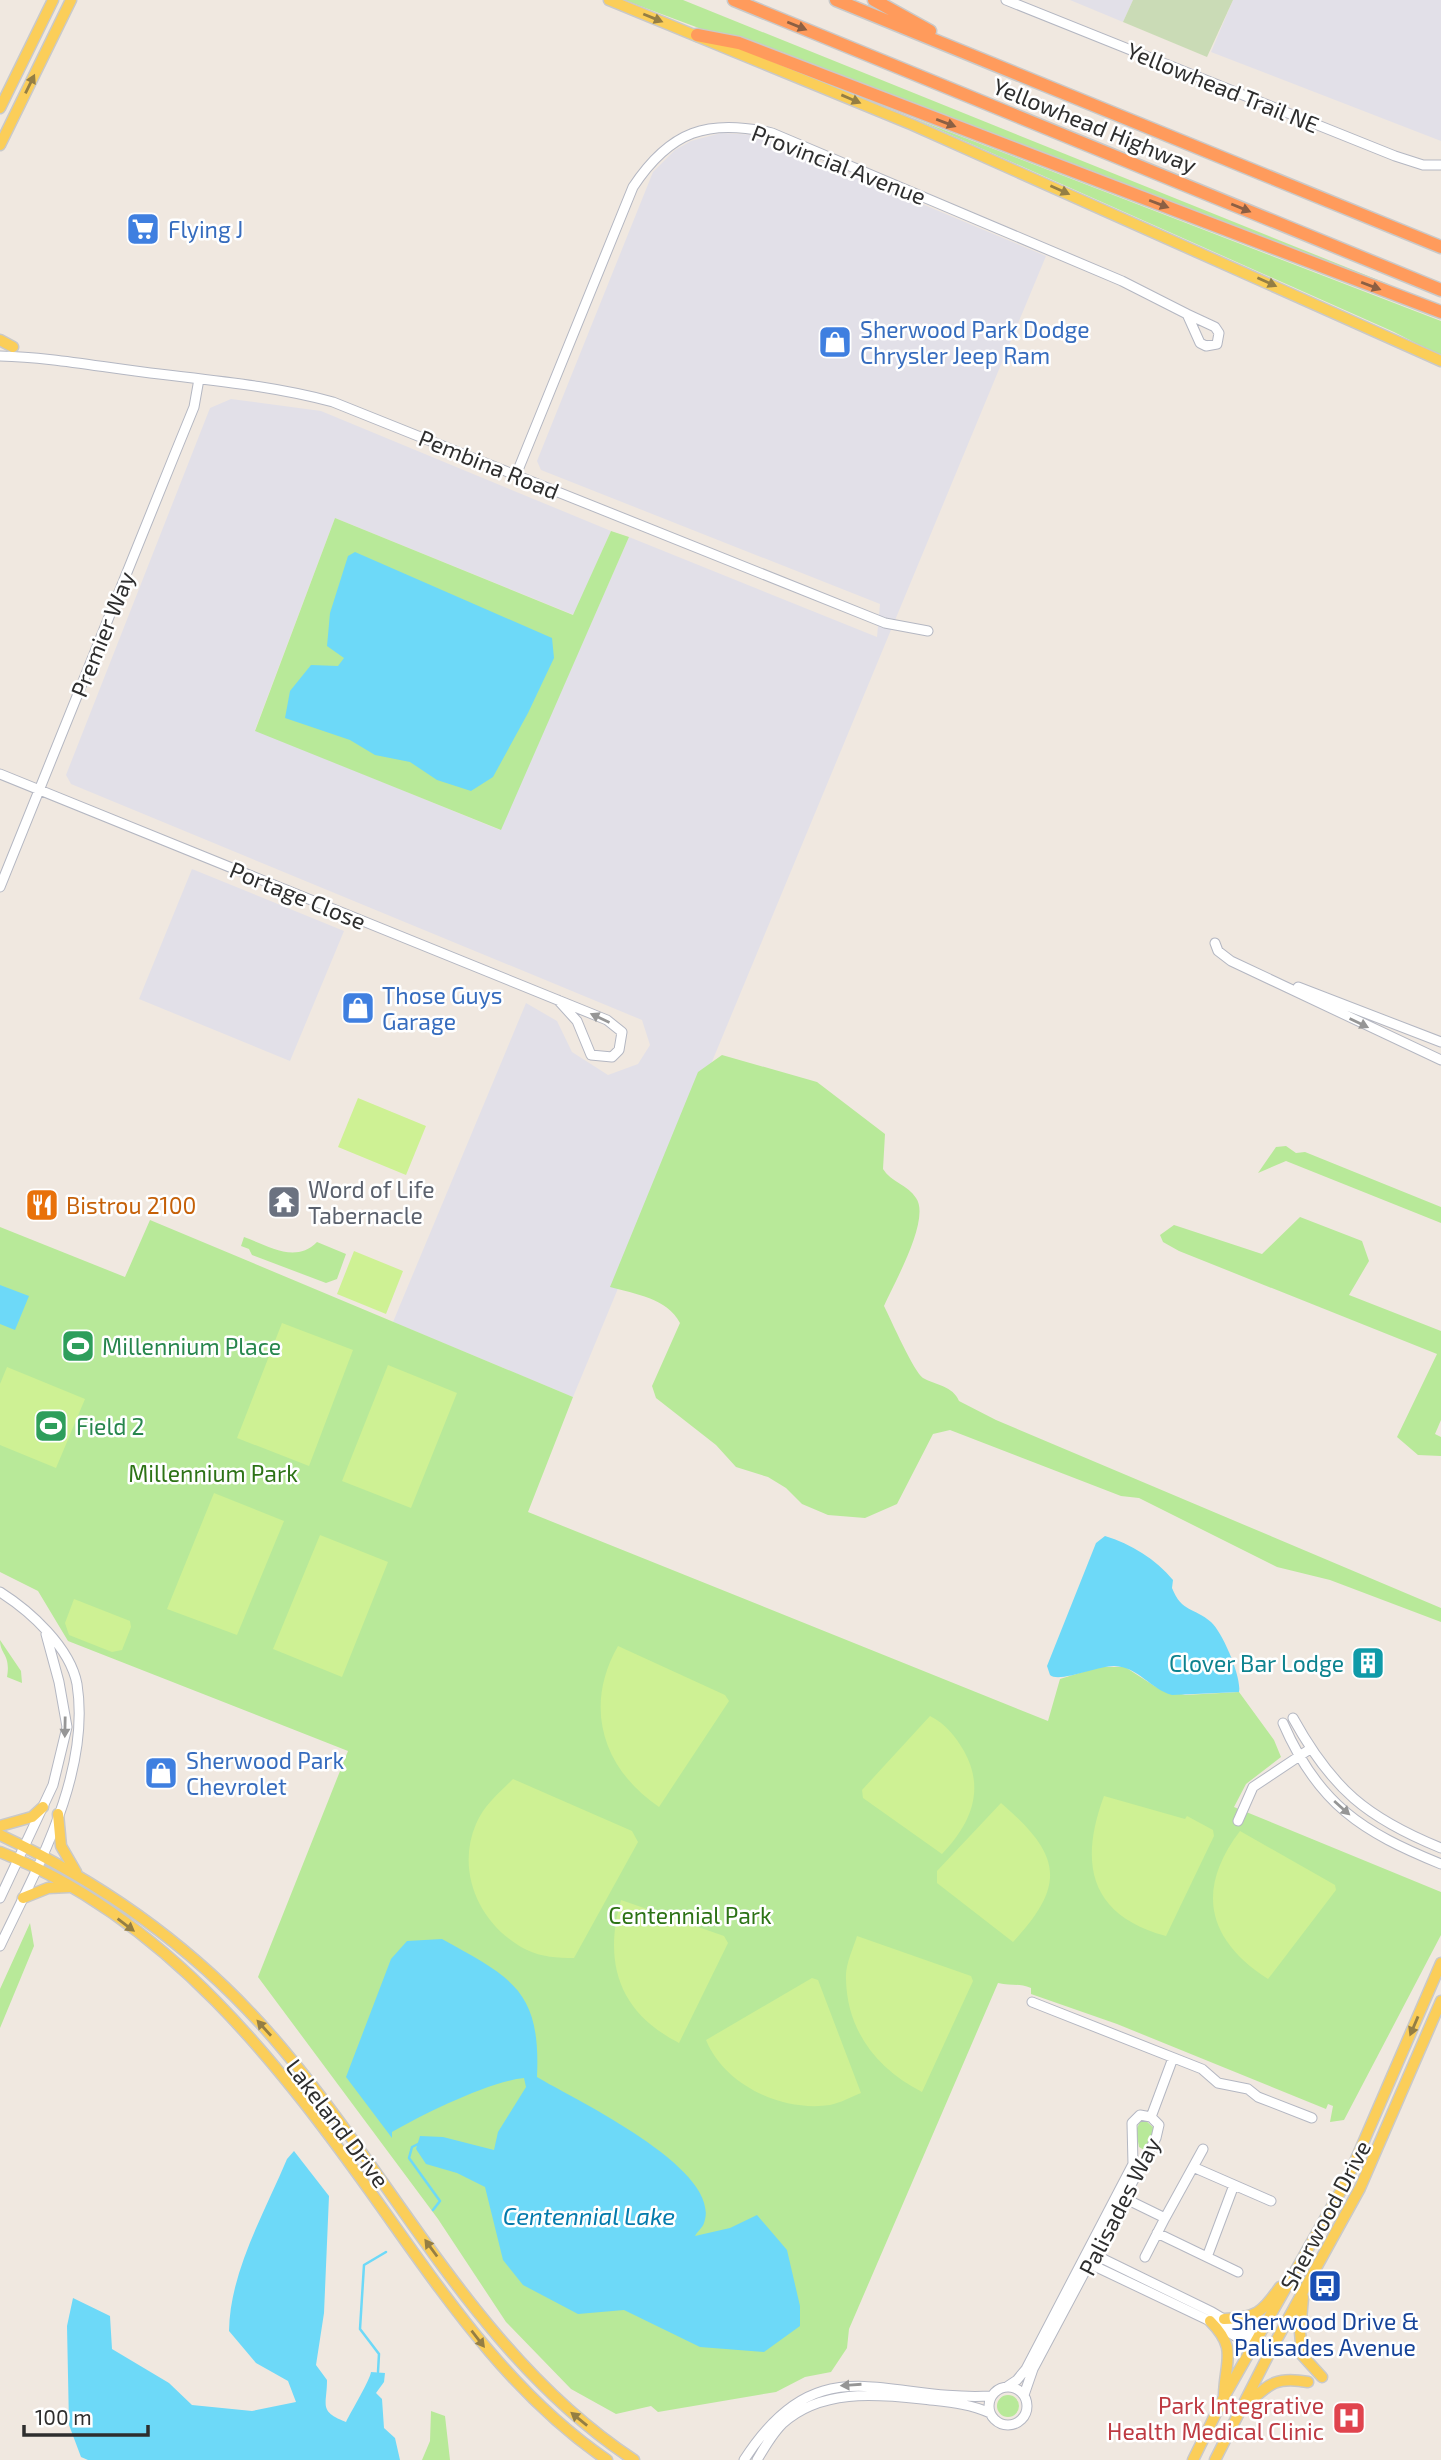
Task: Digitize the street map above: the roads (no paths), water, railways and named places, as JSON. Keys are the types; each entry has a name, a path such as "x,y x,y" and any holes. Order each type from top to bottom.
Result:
{"highway":[{"name":"Yellowhead Highway","path":"734,0 1441,290"},
{"name":"Yellowhead Highway","path":"835,0 1441,247"},
{"path":"874,0 973,56"},
{"path":"698,35 739,43 1441,312"},
{"path":"1369,218 1441,237"}],"main road":[{"path":"0,108 53,0"},
{"path":"0,145 71,0"},
{"path":"609,0 913,125 1441,361"},
{"path":"0,341 13,347"},
{"path":"0,1826 32,1817 43,1807"},
{"path":"58,1814 61,1846 77,1874"},
{"name":"Lakeland Drive","path":"0,1835 42,1854 131,1908 222,1982 282,2048 508,2348 566,2409 634,2460"},
{"name":"Lakeland Drive","path":"0,1852 36,1867 100,1906 178,1964 208,1992 304,2102 487,2350 544,2409 607,2460"},
{"path":"23,1898 48,1888 69,1887"},
{"name":"Sherwood Drive","path":"1193,2460 1224,2397 1347,2180 1441,1963"},
{"name":"Sherwood Drive","path":"1216,2459 1270,2352 1360,2188 1441,2001"},
{"path":"1224,2319 1249,2318 1265,2308 1284,2282 1293,2278"},
{"path":"1303,2293 1300,2332 1302,2355 1322,2377"},
{"path":"1210,2320 1222,2333 1230,2354 1224,2397"},
{"path":"1238,2413 1262,2390 1285,2378 1308,2382"}],"street":[{"name":"Yellowhead Trail NE","path":"1006,0 1395,156 1423,165 1441,165"},
{"name":"Provincial Avenue","path":"516,475 633,187 661,151 704,129 738,125 772,133 1122,281 1187,314"},
{"name":"Pembina Road","path":"13,347 34,357"},
{"name":"Pembina Road","path":"0,356 34,357 199,379 285,391 332,402 885,623 928,631"},
{"name":"Premier Way","path":"0,887 194,407 199,379"},
{"name":"Portage Close","path":"0,774 558,1000 615,1025 622,1032 619,1051 612,1057 591,1055 577,1021 558,1000"},
{"path":"1215,943 1218,951 1231,961 1441,1060"},
{"path":"1276,980 1314,992 1441,1042"},
{"path":"0,1592 20,1605 63,1650 76,1682 79,1729 74,1768 58,1814 0,1946"},
{"path":"0,1898 60,1765 67,1727 60,1682 51,1659 47,1634"},
{"path":"1293,1718 1310,1749 1336,1782 1372,1814 1396,1830 1441,1848"},
{"path":"1283,1723 1297,1756 1325,1793 1364,1828 1387,1842 1441,1864"},
{"path":"1238,1821 1253,1787 1310,1749"},
{"path":"1032,2002 1202,2069 1217,2083 1248,2089 1258,2097 1312,2118"},
{"path":"1151,2117 1173,2058"},
{"name":"Palisades Way","path":"757,2460 782,2424 816,2405 843,2398 881,2395 972,2405 990,2413 1003,2424 1019,2422 1028,2406 1024,2395 1033,2370 1088,2257 1133,2164 1132,2123 1140,2115 1151,2117 1158,2125 1156,2138 1124,2197 1088,2257 1026,2369 1017,2381 992,2396"},
{"path":"1145,2257 1203,2149"},
{"path":"1193,2167 1272,2201"},
{"path":"1207,2257 1234,2185"},
{"path":"1124,2197 1165,2218"},
{"path":"1157,2233 1238,2272"},
{"path":"1088,2257 1224,2319 1254,2343"},
{"path":"1088,2257 1270,2352"},
{"path":"744,2460 776,2418 790,2407 828,2388 862,2384 969,2397 992,2396 990,2413"},
{"path":"1008,2386 1024,2395"}],"water":[{"path":"355,552 552,638 554,658 528,713 493,777 471,791 437,780 410,762 375,755 350,740 285,718 290,691 311,665 338,666 344,658 327,646 330,613 348,556"},
{"path":"0,1285 29,1296 15,1330 0,1324"},
{"path":"1105,1536 1124,1543 1159,1565 1173,1580 1172,1588 1180,1602 1211,1622 1231,1656 1238,1677 1239,1692 1172,1695 1131,1670 1114,1666 1070,1676 1050,1675 1047,1666 1096,1543"},
{"name":"Centennial Lake","path":"442,1939 487,1965 517,1990 527,2005 534,2024 537,2077 642,2138 691,2180 704,2202 704,2223 695,2236 730,2228 757,2215 787,2250 800,2306 800,2326 764,2352 700,2347 624,2310 578,2314 523,2285 503,2260 485,2187 457,2173 426,2164 416,2149 420,2136 443,2137 494,2150 498,2132 526,2087 524,2078 493,2085 457,2099 392,2132 392,2138 346,2077 391,1959 407,1941"},
{"path":"294,2151 329,2196 324,2313 316,2365 327,2380 326,2407 331,2414 346,2422 371,2372 385,2373 384,2382 376,2393 382,2399 384,2428 395,2438 400,2460 88,2460 81,2457 69,2425 67,2326 73,2298 110,2316 112,2349 169,2383 192,2405 252,2411 296,2402 288,2381 256,2363 229,2331 235,2287 242,2265 287,2159"}],"waterway":[{"path":"418,2144 412,2147 409,2158 440,2201 433,2210"},
{"path":"378,2372 379,2354 360,2329 364,2265 386,2252"}],"place":[{"name":"Flying J","path":"143,229"},
{"name":"Sherwood Park Dodge Chrysler Jeep Ram","path":"835,342"},
{"name":"Those Guys Garage","path":"358,1008"},
{"name":"Word of Life Tabernacle","path":"284,1202"},
{"name":"Bistrou 2100","path":"42,1205"},
{"name":"Millennium Place","path":"78,1346"},
{"name":"Field 2","path":"51,1426"},
{"name":"Clover Bar Lodge","path":"1368,1663"},
{"name":"Sherwood Park Chevrolet","path":"161,1773"},
{"name":"Sherwood Drive & Palisades Avenue","path":"1325,2286"},
{"name":"Park Integrative Health Medical Clinic","path":"1349,2418"}],"park label":[{"name":"Millennium Park","path":"213,1473"},
{"name":"Centennial Park","path":"690,1915"}]}
